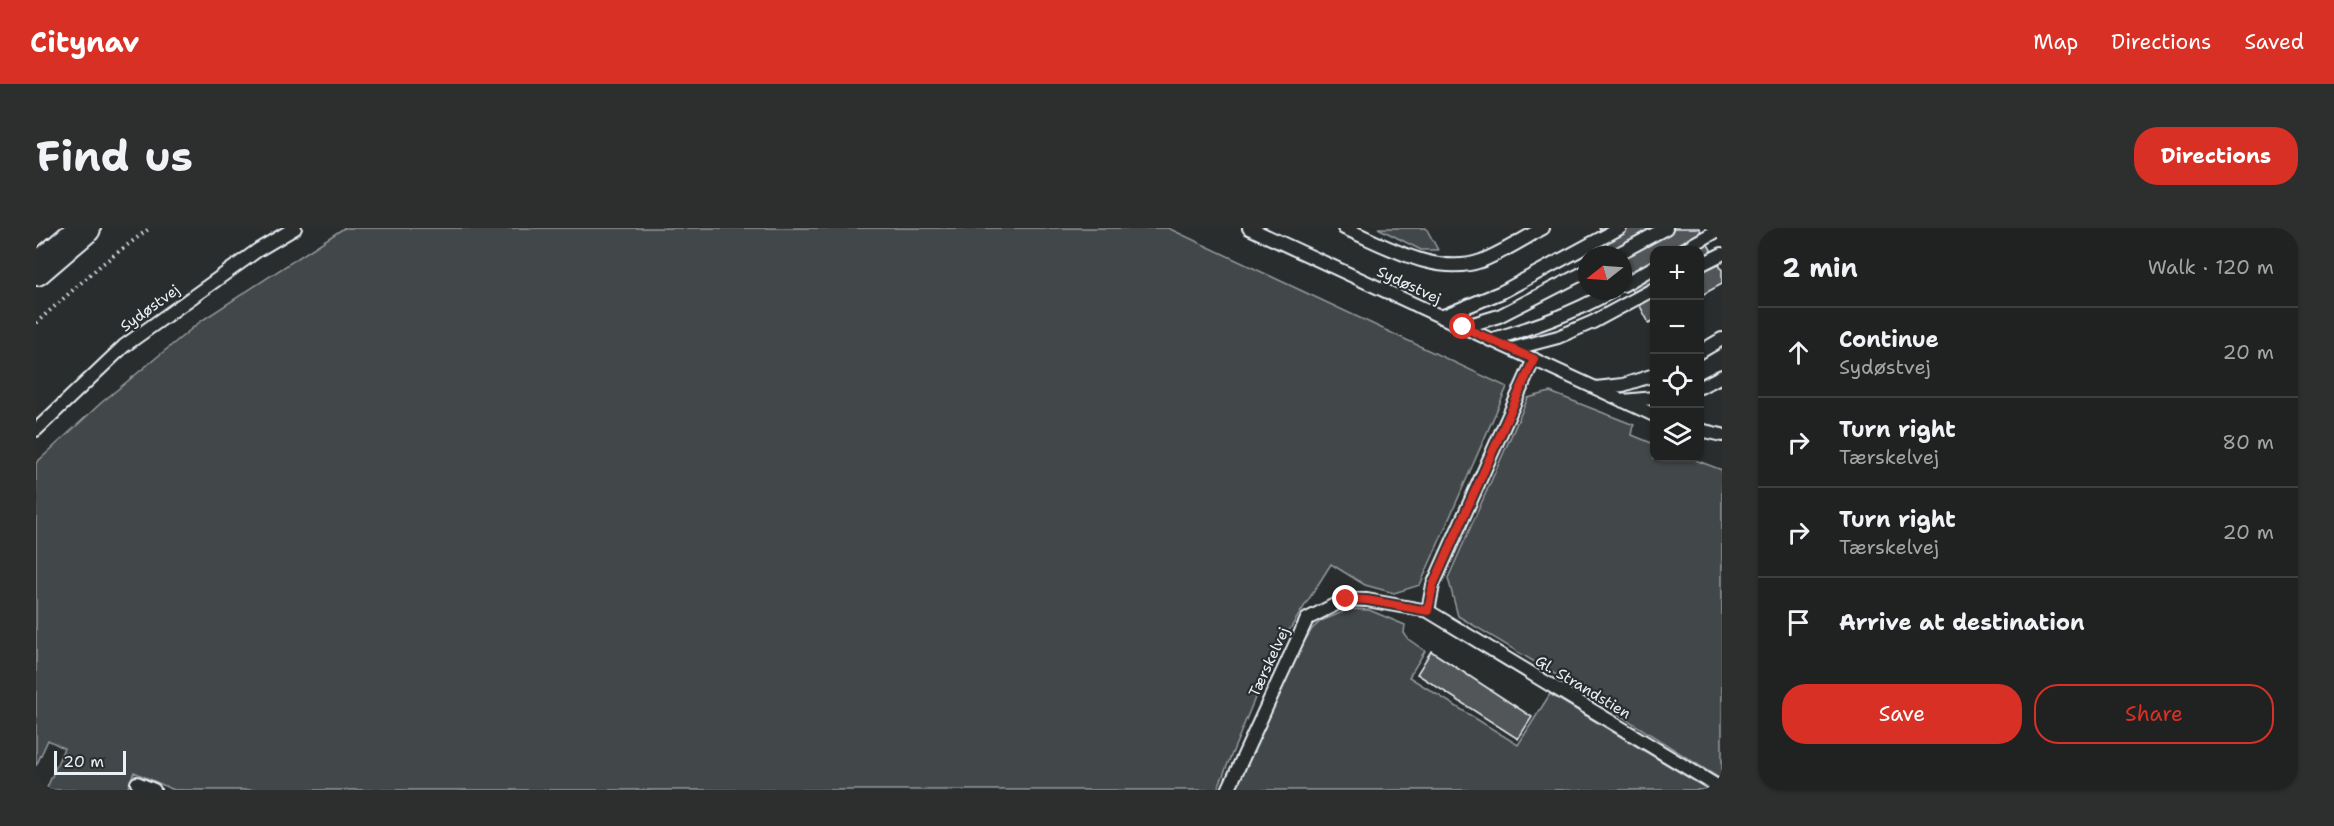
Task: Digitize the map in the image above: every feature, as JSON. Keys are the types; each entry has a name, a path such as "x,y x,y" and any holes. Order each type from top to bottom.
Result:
{"street":[{"path":"36,270 85,228"}],"lane":[{"name":"Sydøstvej","path":"36,430 123,346 258,250 295,228"},
{"name":"Sydøstvej","path":"1249,228 1650,413"},
{"path":"1344,228 1431,264 1459,266 1481,261 1543,228"},
{"path":"1441,317 1502,292 1620,228"},
{"path":"1632,246 1666,228"},
{"path":"1690,246 1722,228"},
{"path":"1704,264 1722,254"},
{"path":"1632,280 1650,269"},
{"path":"1463,327 1499,316 1578,276"},
{"path":"1512,349 1558,337 1593,322 1650,292"},
{"path":"1490,340 1547,323 1596,300"},
{"path":"1704,350 1722,339"},
{"path":"1428,611 1433,585 1534,359"},
{"path":"1595,388 1623,385 1650,376"},
{"path":"1704,385 1722,376"},
{"path":"1622,401 1650,398"},
{"path":"1704,431 1722,435"},
{"name":"Tærskelvej","path":"1228,790 1291,650 1307,620 1346,599 1367,600 1428,611"},
{"name":"Gl. Strandstien","path":"1428,611 1722,789"},
{"path":"137,783 154,790"}],"path":[{"path":"36,322 101,265 150,228"}],"shaded area":[{"path":"344,228 1168,228 1507,387 1420,585 1394,593 1365,585 1331,564 1288,632 1257,693 1217,790 174,790 134,772 127,790 46,790 64,748 48,740 36,766 36,463 101,403 201,321"},
{"path":"1378,228 1426,228 1438,250 1421,250"},
{"path":"1550,392 1634,425 1632,435 1650,442 1650,462 1701,462 1722,470 1722,780 1568,682 1458,616 1448,578 1528,398"},
{"path":"1350,609 1369,610 1405,625 1404,633 1408,639 1425,651 1409,677 1518,745 1550,694 1709,790 1235,790 1291,663 1312,629 1321,621"}],"building":[{"path":"1599,228 1699,228 1722,270 1722,284 1704,294 1704,246 1650,246 1649,323 1632,291 1632,246 1608,246"},
{"path":"1431,651 1532,717 1518,739 1417,674"}],"route":[{"path":"1346,599 1367,600 1428,611 1433,585 1534,359 1463,327"}]}
